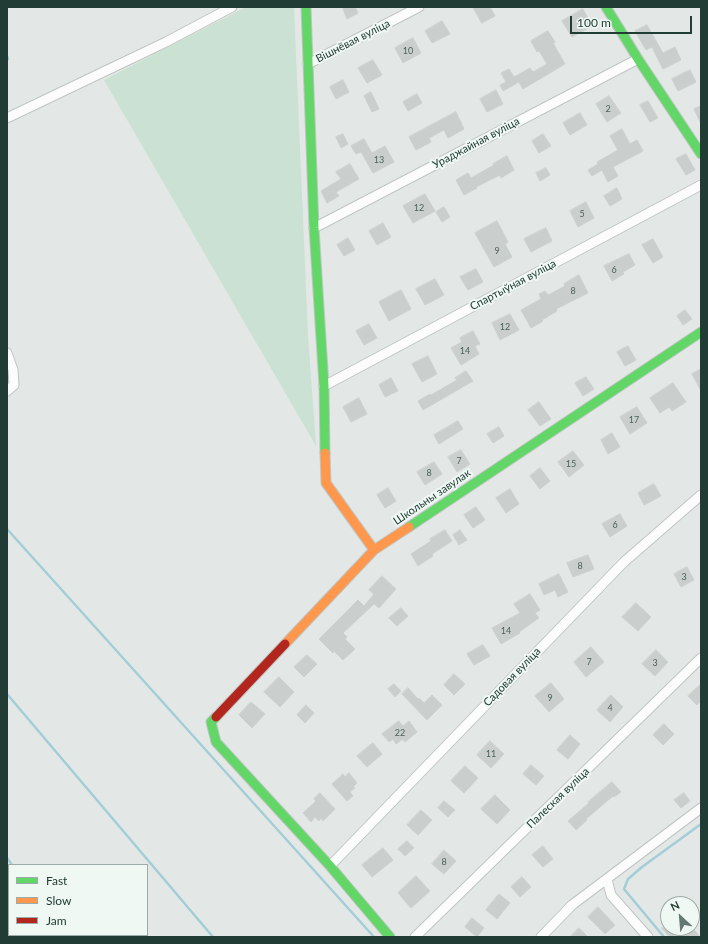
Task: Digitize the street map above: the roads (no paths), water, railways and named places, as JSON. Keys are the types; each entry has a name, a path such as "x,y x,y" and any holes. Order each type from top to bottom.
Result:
{"street":[{"path":"7,118 166,42 232,7"},
{"path":"306,7 314,228 324,386 326,483 374,550"},
{"name":"Вішнёвая вуліца","path":"308,64 419,7"},
{"path":"606,7 701,154"},
{"name":"Ураджайная вуліца","path":"314,228 638,58"},
{"name":"Спартыўная вуліца","path":"324,386 701,185"},
{"name":"Школьны завулак","path":"330,866 216,742 211,722 374,550 701,332"},
{"path":"7,353 13,370 14,385 7,392"},
{"name":"Садовая вуліца","path":"330,866 624,562 701,495"},
{"name":"Палеская вуліца","path":"415,937 701,658"},
{"path":"541,937 572,905 701,808"},
{"path":"330,866 390,937"},
{"path":"607,879 611,895 648,937"}],"waterway":[{"path":"7,529 374,937"},
{"path":"7,694 213,937"},
{"path":"664,937 624,889 628,879 642,867 701,824"},
{"path":"7,858 11,864"}]}
